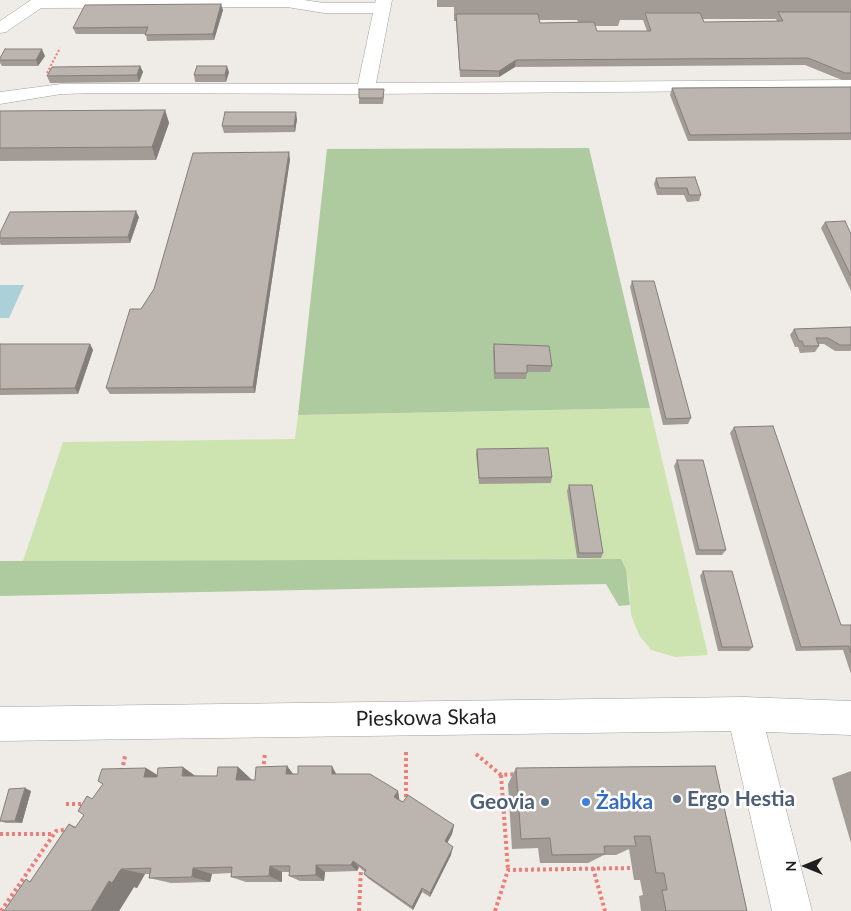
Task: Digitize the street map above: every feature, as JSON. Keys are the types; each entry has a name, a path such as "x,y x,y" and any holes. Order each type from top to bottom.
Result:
{"street":[{"path":"0,28 39,2 287,2 324,8 383,4 366,89"},
{"path":"0,98 61,89 100,88 366,89 851,85"},
{"path":"744,714 792,911"},
{"name":"Pieskowa Skała","path":"0,724 744,714 851,718"}],"path":[{"path":"401,811 406,802 406,752"},
{"path":"263,773 264,754"},
{"path":"476,754 501,775 520,774"},
{"path":"122,774 125,756"},
{"path":"495,911 508,870 501,775"},
{"path":"66,804 92,804"},
{"path":"1,911 56,831 72,828"},
{"path":"0,834 54,834"},
{"path":"593,868 605,911"},
{"path":"508,870 632,868"},
{"path":"359,911 361,869"}],"green space":[{"path":"589,148 650,408 298,415 327,149"},
{"path":"650,408 708,655 675,657 651,650 639,635 631,615 629,585 621,559 23,561 63,442 295,439 298,415"},
{"path":"621,559 626,570 630,605 619,606 606,584 0,596 0,561"}],"water":[{"path":"0,285 24,285 9,318 0,318"}],"building":[{"path":"221,4 213,34 145,35 148,27 73,28 85,5"},
{"path":"778,12 851,12 851,73 845,73 808,58 516,60 499,71 460,70 456,14 538,14 540,23 594,22 597,31 651,31 645,13 700,13 704,22 783,21"},
{"path":"5,49 42,49 36,60 0,60"},
{"path":"140,66 137,75 47,76 52,67"},
{"path":"197,66 227,66 225,75 194,75"},
{"path":"851,87 851,133 690,135 672,88"},
{"path":"359,89 384,89 383,98 359,98"},
{"path":"165,110 152,147 0,148 0,111"},
{"path":"225,112 296,112 294,126 222,126"},
{"path":"289,152 253,387 106,388 130,309 141,309 154,289 193,153"},
{"path":"695,177 701,195 689,195 687,188 659,188 656,178"},
{"path":"136,211 128,237 0,238 0,233 10,212"},
{"path":"845,221 851,234 851,276 825,222"},
{"path":"632,281 654,281 691,418 666,419"},
{"path":"851,327 851,345 840,345 828,338 816,338 819,346 804,346 802,341 799,341 794,329"},
{"path":"0,344 90,344 75,388 0,389"},
{"path":"494,344 549,346 552,366 527,365 527,373 495,373"},
{"path":"773,426 841,625 851,625 851,653 849,646 801,647 734,427"},
{"path":"548,448 552,477 479,478 477,449"},
{"path":"677,460 703,460 726,550 699,550"},
{"path":"569,485 592,485 603,553 579,553"},
{"path":"703,571 732,571 753,647 722,647"},
{"path":"287,766 286,774 298,774 298,766 332,766 332,774 370,774 398,791 394,797 403,802 408,795 454,825 445,841 453,847 430,893 422,888 412,907 364,874 366,870 353,861 351,865 316,865 316,875 289,876 290,866 270,866 269,876 231,877 232,867 193,868 192,877 149,878 151,868 121,869 112,883 109,881 91,911 4,911 26,879 30,882 69,824 75,828 84,815 78,811 87,796 92,799 103,784 98,781 102,769 146,768 144,777 157,777 158,768 183,767 182,776 217,776 218,767 238,767 236,780 255,780 256,767"},
{"path":"715,766 747,911 666,911 662,890 667,890 664,873 656,873 650,836 634,836 636,846 604,846 605,854 552,855 550,838 521,839 516,768"},
{"path":"25,788 15,821 0,821 9,789"}],"place":[{"name":"Ergo Hestia","path":"677,799"},
{"name":"Geovia","path":"545,802"},
{"name":"Żabka","path":"586,802"}]}
